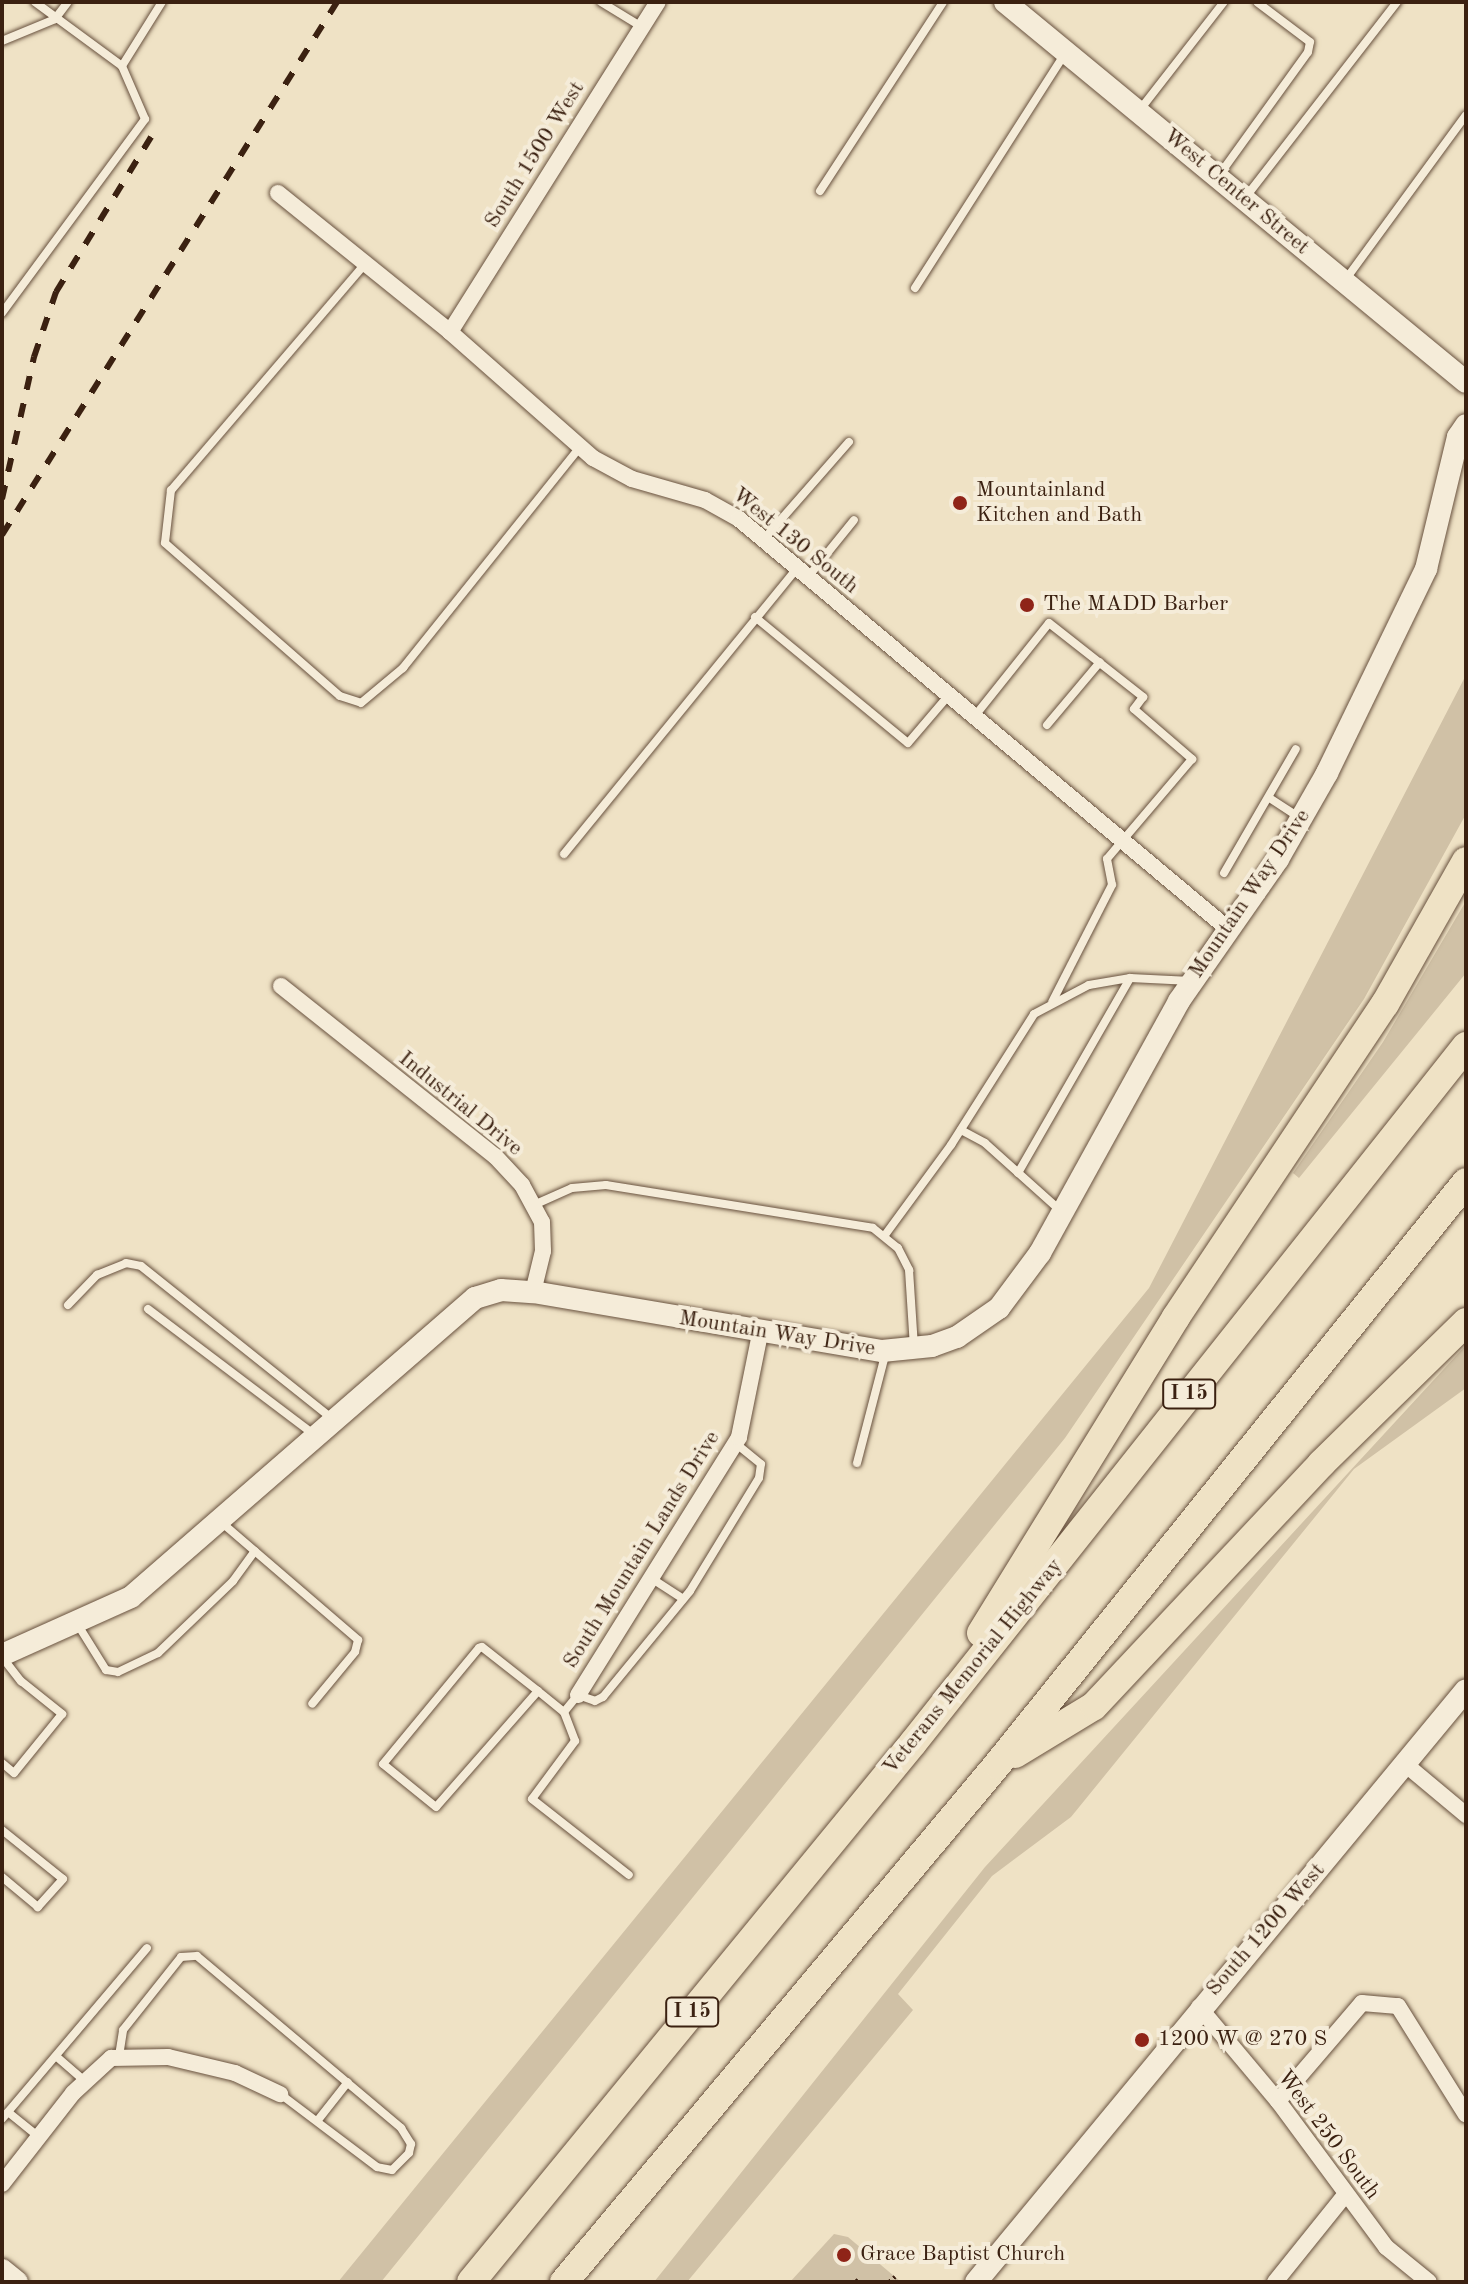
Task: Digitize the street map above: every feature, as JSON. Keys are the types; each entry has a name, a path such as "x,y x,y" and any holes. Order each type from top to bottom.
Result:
{"highway":[{"path":"913,1743 1176,1317 1385,1004 1466,861"},
{"name":"Veterans Memorial Highway","path":"471,2282 913,1743 1466,1046"},
{"path":"564,2282 997,1765 1466,1182"},
{"path":"997,1765 1094,1706 1321,1464 1466,1322"}],"street":[{"name":"South 1500 West","path":"450,332 658,2"},
{"name":"West Center Street","path":"1005,2 1466,382"},
{"name":"West 130 South","path":"278,193 450,332 580,447 632,479 705,500 763,540 1228,929"},
{"name":"Mountain Way Drive","path":"2,1656 78,1625 131,1597 221,1521 460,1307 501,1290 533,1292 760,1334 886,1351 914,1349 957,1337 999,1308 1017,1290 1191,981 1302,819 1426,569 1458,437 1466,425"},
{"name":"Industrial Drive","path":"281,986 495,1156 536,1204"},
{"path":"533,1292 543,1251 536,1204"},
{"name":"South Mountain Lands Drive","path":"578,1695 735,1443 760,1334"},
{"name":"South 1200 West","path":"976,2282 1199,2007 1466,1690"},
{"path":"1405,1764 1466,1815"},
{"path":"1278,2101 1362,2003 1398,2006 1466,2115"},
{"name":"West 250 South","path":"1199,2007 1278,2101 1386,2247 1429,2282"},
{"path":"2,2184 85,2081 111,2058 168,2057 235,2073 280,2094"},
{"path":"1275,2282 1345,2195"},
{"path":"2,2270 17,2282"}],"lane":[{"path":"2,313 145,119 122,66 35,2"},
{"path":"2,41 55,19 68,2"},
{"path":"122,66 162,2"},
{"path":"601,2 642,27"},
{"path":"820,191 943,2"},
{"path":"1138,111 1224,2"},
{"path":"1218,177 1308,52 1310,42 1257,2"},
{"path":"1244,199 1397,2"},
{"path":"915,288 1066,52"},
{"path":"1345,281 1466,115"},
{"path":"365,264 171,490 165,543 340,696 361,703 403,668 580,447"},
{"path":"763,540 849,442"},
{"path":"564,854 755,617 854,520"},
{"path":"755,617 908,743 948,696"},
{"path":"973,717 1049,623 1143,697 1134,709 1192,759 1120,840 1107,859 1112,885 1052,1002"},
{"path":"1047,725 1100,662"},
{"path":"1224,873 1271,799 1296,749"},
{"path":"1271,799 1302,819"},
{"path":"1018,1173 1130,978"},
{"path":"885,1235 961,1130 1034,1014 1089,985 1130,978 1191,981"},
{"path":"961,1130 985,1143 1062,1212"},
{"path":"536,1204 572,1188 606,1185 885,1235 909,1270 914,1349"},
{"path":"68,1305 97,1275 126,1263 141,1266 334,1420"},
{"path":"148,1309 317,1436"},
{"path":"857,1463 886,1351"},
{"path":"564,1712 578,1695 595,1701 603,1697 683,1599 759,1478 761,1464 735,1443"},
{"path":"221,1521 358,1640 355,1652 312,1704"},
{"path":"78,1625 106,1670 118,1672 158,1653 233,1581 255,1551"},
{"path":"651,1578 683,1599"},
{"path":"538,1691 436,1807 383,1764 479,1648 538,1691 564,1712 575,1741 532,1799 629,1875"},
{"path":"2,1656 21,1681 62,1714 14,1773 2,1763"},
{"path":"2,1830 63,1879 38,1907 2,1877"},
{"path":"39,2137 5,2116 147,1948"},
{"path":"119,2056 123,2030 181,1957 190,1954 407,2134 409,2153 398,2168 377,2167 280,2094"},
{"path":"57,2057 85,2081"},
{"path":"318,2120 348,2082"}],"path":[{"path":"889,2282 895,2277"}],"shaded area":[{"path":"1466,675 1466,814 1364,999 1065,1438 381,2282 338,2282 1149,1288"},
{"path":"1466,901 1466,973 1299,1178 1293,1173 1383,1042"},
{"path":"1466,1345 1466,1388 1354,1469 1071,1817 992,1876 898,1994 913,2010 687,2282 654,2282 985,1867"},
{"path":"834,2234 848,2237 901,2282 790,2282"}],"railway":[{"path":"2,535 337,2"},
{"path":"2,499 34,357 56,292 151,137"}],"place":[{"name":"Mountainland Kitchen and Bath","path":"960,503"},
{"name":"The MADD Barber","path":"1027,605"},
{"name":"1200 W @ 270 S","path":"1142,2040"},
{"name":"Grace Baptist Church","path":"844,2255"}]}
